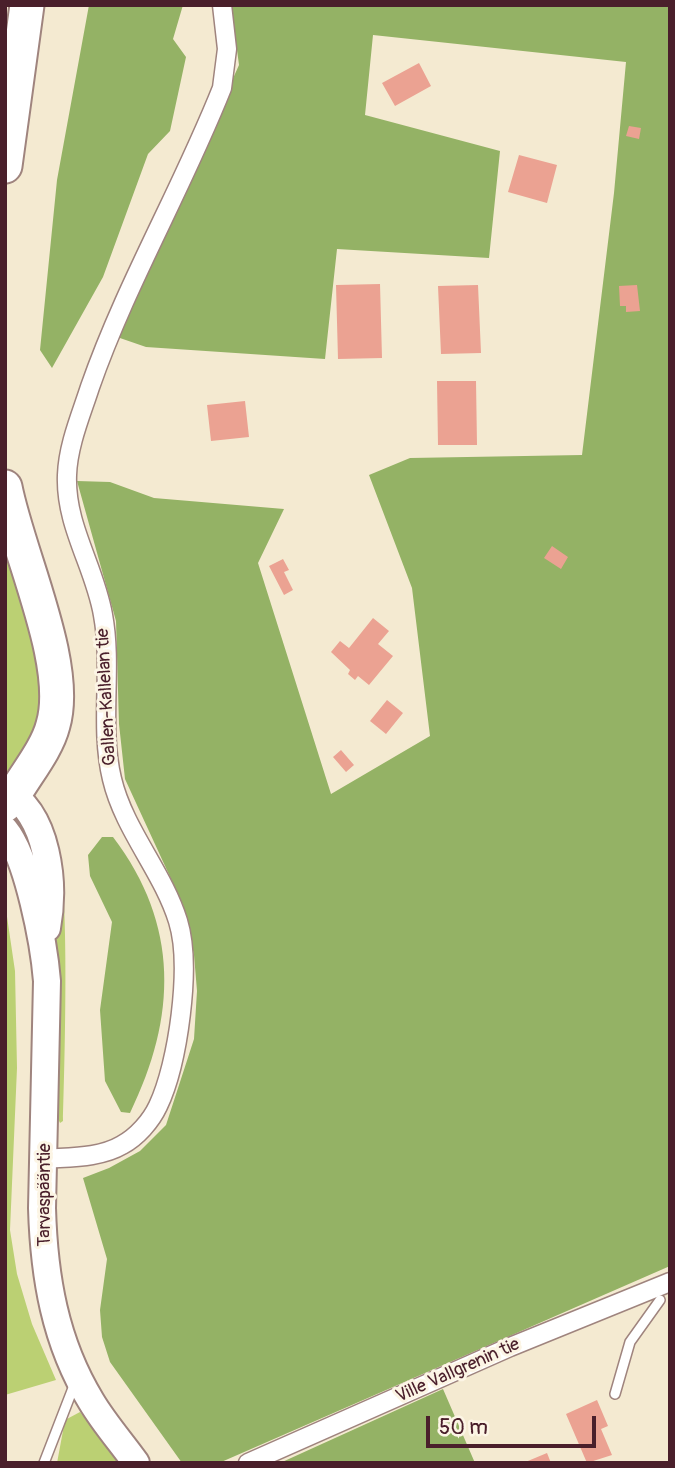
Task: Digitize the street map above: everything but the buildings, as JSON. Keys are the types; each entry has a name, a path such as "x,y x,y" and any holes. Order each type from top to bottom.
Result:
{"highway":[{"path":"5,166 27,5"},
{"path":"5,487 14,530 50,644 58,698 53,727 8,797"}],"street":[{"name":"Gallen-Kallelan tie","path":"45,1160 97,1154 121,1146 142,1129 158,1108 168,1078 186,978 178,922 123,811 111,778 107,750 107,656 103,613 73,524 67,474 76,430 104,349 222,88 227,49 222,5"},
{"name":"Tarvaspääntie","path":"8,797 29,811 43,841 49,918 44,947"},
{"name":"Tarvaspääntie","path":"5,830 20,861 44,947 47,981 42,1208 46,1270 59,1332 78,1378 92,1403 136,1463"},
{"name":"Ville Vallgrenin tie","path":"248,1463 510,1347 670,1282"}],"lane":[{"path":"615,1394 630,1342 660,1300"},
{"path":"44,1463 78,1378"}],"green space":[{"path":"89,5 183,5 173,39 186,57 170,131 148,154 103,277 52,368 40,350 57,180"},
{"path":"231,5 670,5 670,1266 219,1463 182,1463 110,1362 102,1337 100,1310 107,1259 83,1178 140,1151 166,1125 194,1039 197,991 194,955 183,905 125,779 119,724 116,621 77,481 110,482 154,498 284,509 258,563 331,794 430,736 412,588 369,475 410,458 582,455 614,193 626,62 373,35 365,115 500,151 489,258 337,249 325,359 146,347 117,337 239,65"},
{"path":"5,551 37,650 42,700 37,725 26,748 15,765 5,772"},
{"path":"53,833 59,850 65,922 65,1061 63,1121 60,1123 55,1112"},
{"path":"102,837 113,837 135,870 151,904 160,938 164,972 163,1007 157,1042 146,1077 130,1113 121,1112 105,1081 100,1010 112,922 90,876 88,855"},
{"path":"5,903 15,971 17,1068 10,1230 17,1274 32,1324 56,1380 5,1395"},
{"path":"443,1389 475,1463 280,1463"},
{"path":"80,1412 119,1463 57,1463 65,1420"}]}
